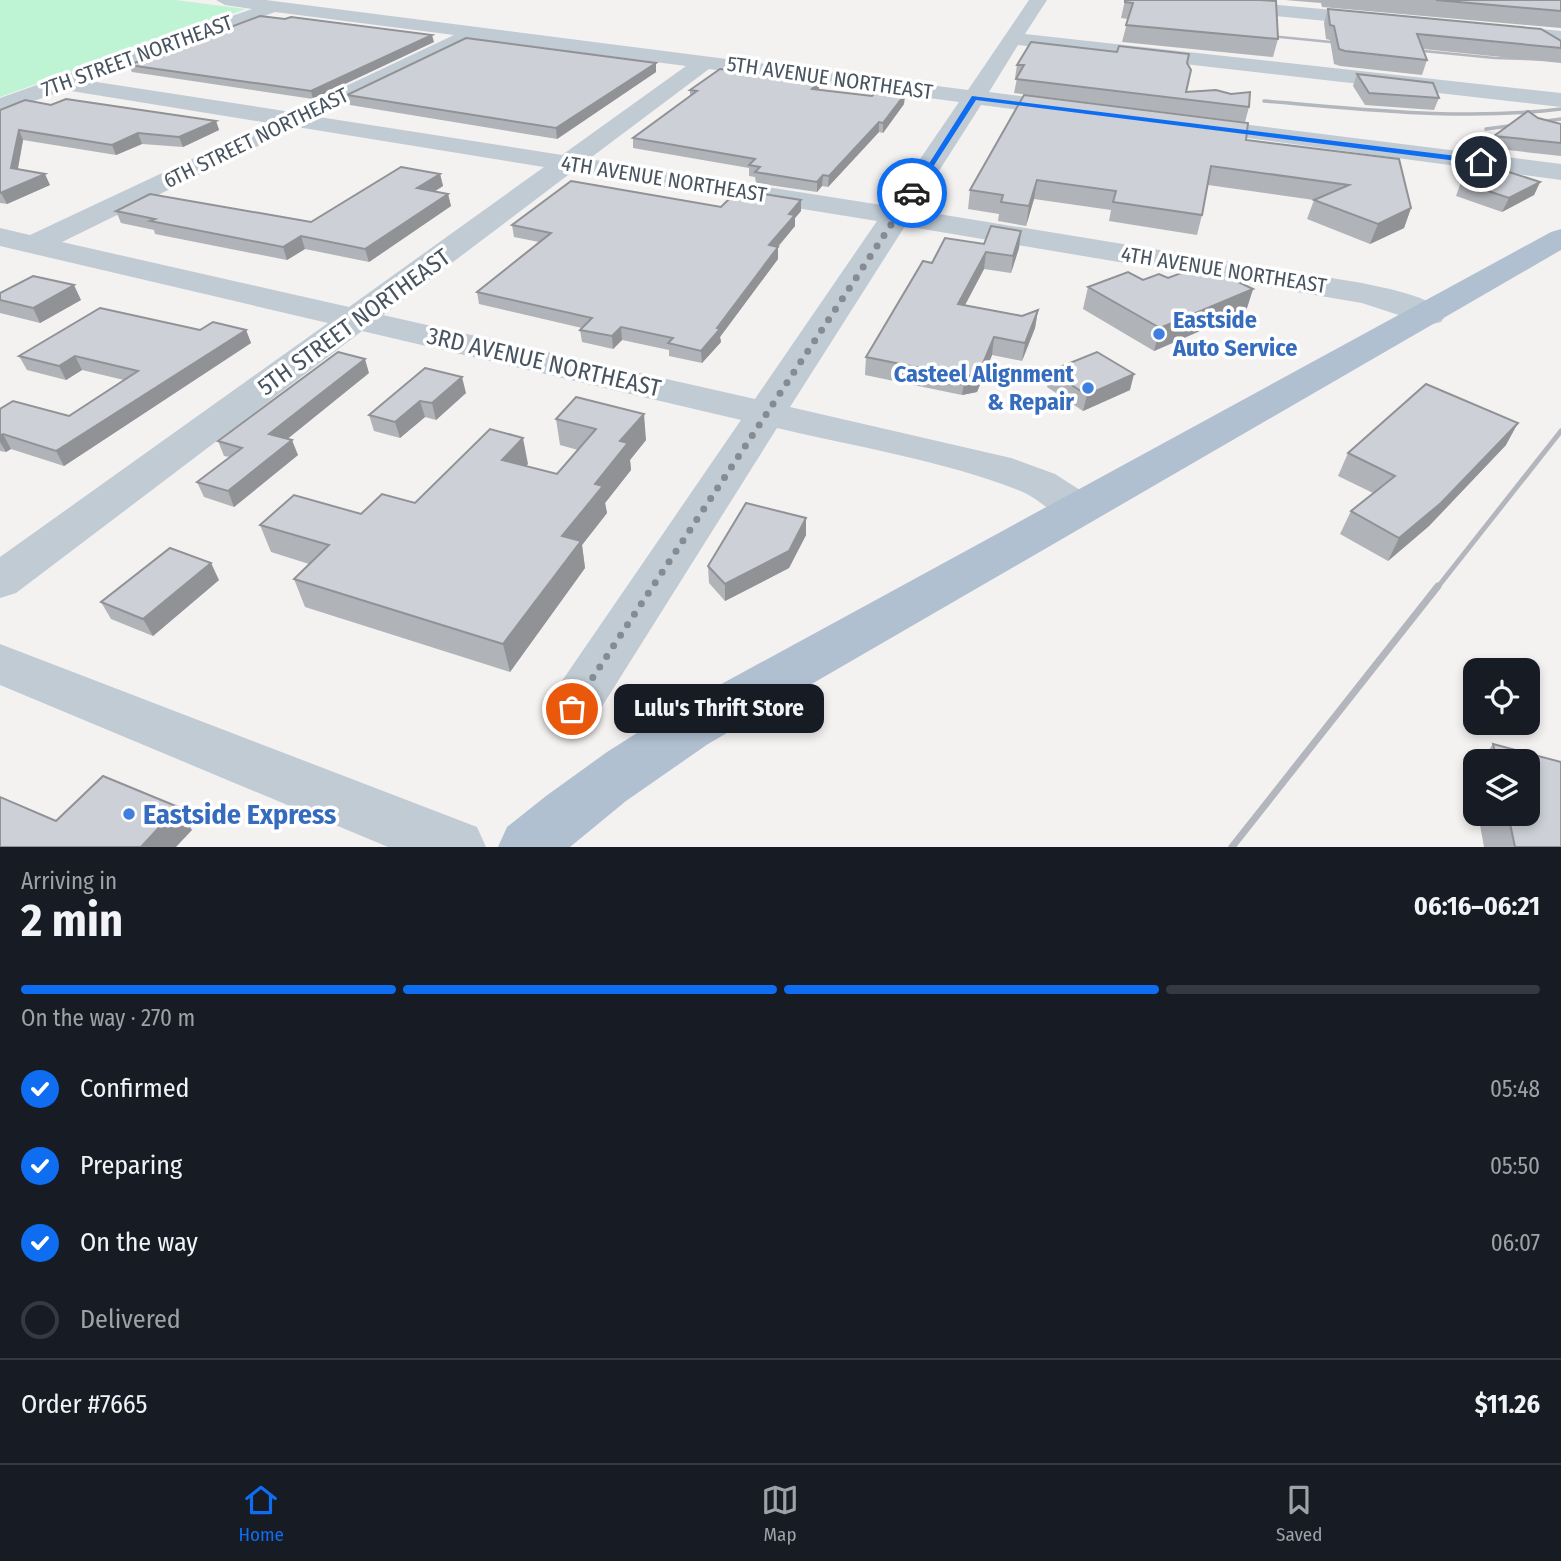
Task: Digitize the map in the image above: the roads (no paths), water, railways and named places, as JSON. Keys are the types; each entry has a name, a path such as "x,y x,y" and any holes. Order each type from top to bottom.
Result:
{"main road":[{"path":"528,847 568,809 690,728 1429,315 1561,238"}],"street":[{"name":"5TH AVENUE NORTHEAST","path":"225,0 1097,113"},
{"path":"572,709 1038,0"},
{"path":"1164,0 1396,22"},
{"name":"7TH STREET NORTHEAST","path":"0,106 275,6"},
{"path":"1479,29 1561,37"},
{"name":"6TH STREET NORTHEAST","path":"35,244 477,32"},
{"path":"1014,39 1561,100"},
{"name":"5TH STREET NORTHEAST","path":"0,581 706,61"},
{"name":"4TH AVENUE NORTHEAST","path":"62,83 1362,293 1392,300 1429,315"},
{"path":"1179,123 1561,172"},
{"name":"3RD AVENUE NORTHEAST","path":"0,237 359,318 1009,471 1040,483 1079,509"},
{"path":"0,664 456,847"}],"railway":[{"path":"1260,35 1351,44"},
{"path":"1403,49 1495,58 1561,60"},
{"path":"1264,101 1449,114 1561,109"},
{"path":"1486,129 1561,119"},
{"path":"1437,588 1561,431"},
{"path":"1232,847 1438,586"}],"place":[{"name":"Eastside Auto Service","path":"1159,334"},
{"name":"Casteel Alignment & Repair","path":"1088,388"},
{"name":"Lulu's Thrift Store","path":"572,709"},
{"name":"Eastside Express","path":"129,814"}]}
